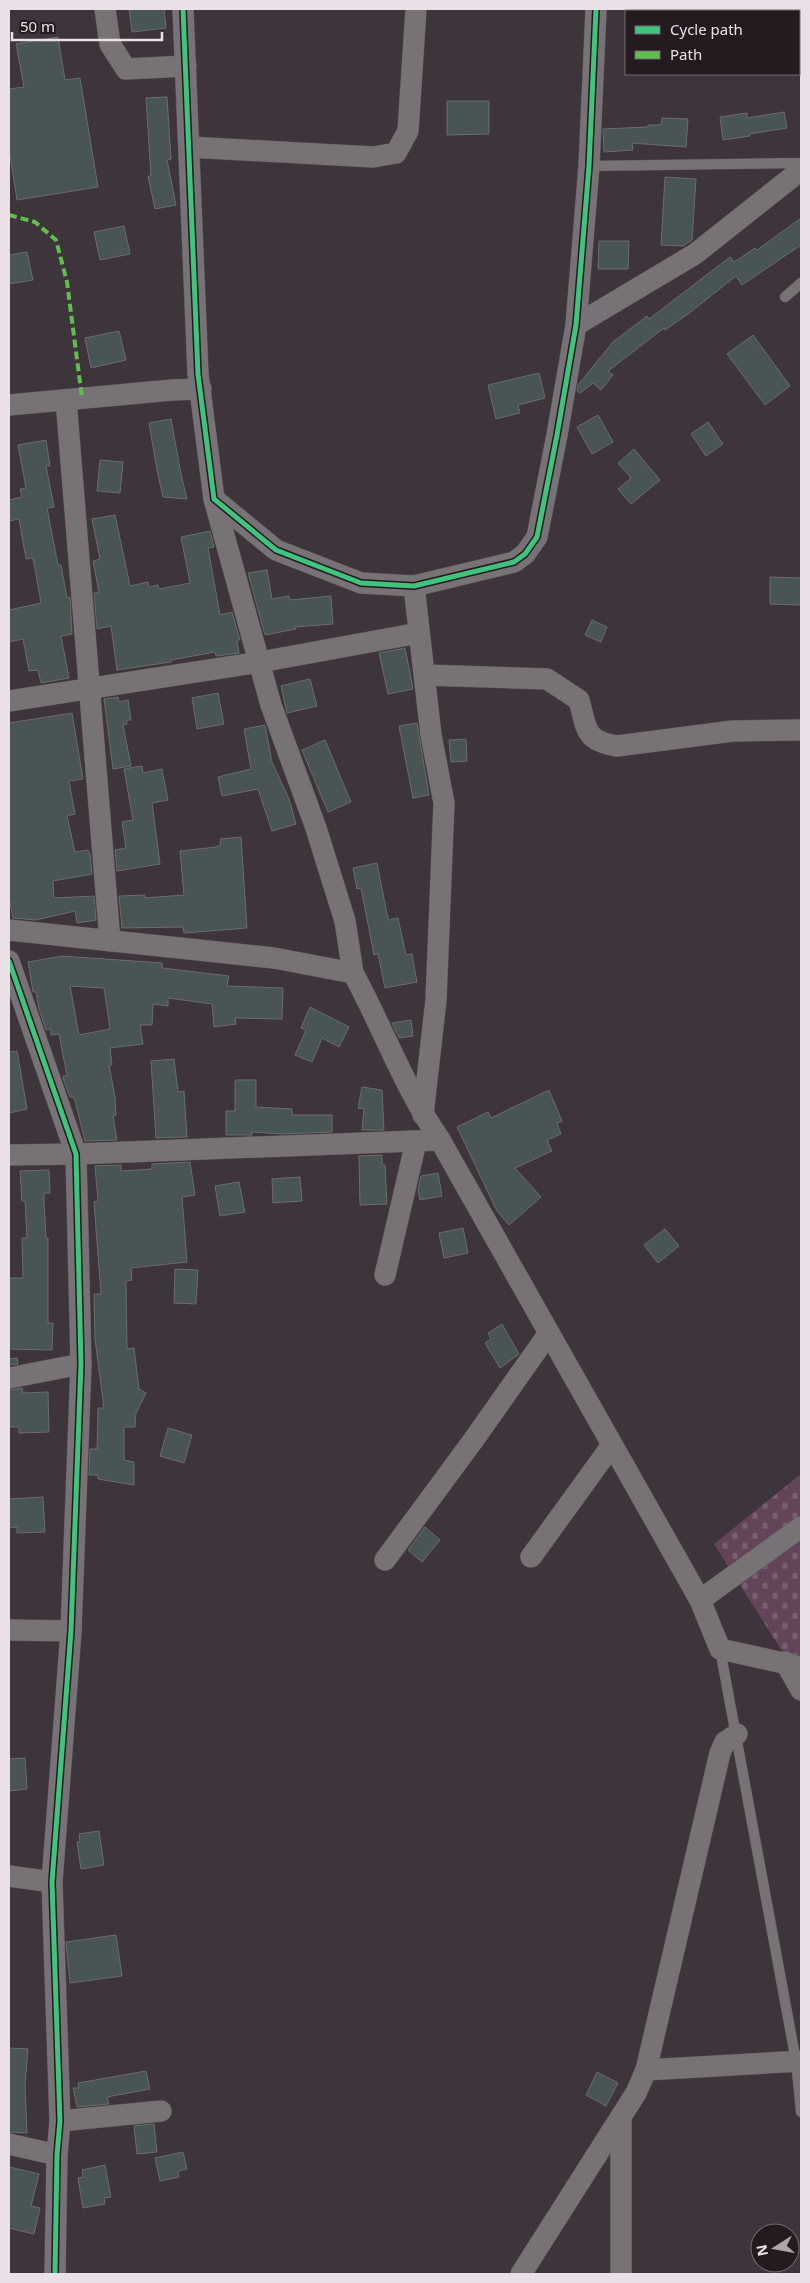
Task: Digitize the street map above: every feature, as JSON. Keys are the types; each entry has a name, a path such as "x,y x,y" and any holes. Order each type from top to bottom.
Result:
{"street":[{"path":"105,9 110,44 126,69 186,66"},
{"path":"183,9 198,374 214,499 271,706 316,828 345,921 353,973 370,1005 392,1056 423,1115 440,1140 700,1600 720,1649 793,1665 801,1690"},
{"path":"189,147 373,157 396,153 408,131 416,9"},
{"path":"214,499 276,550 361,583 414,586 514,562 525,554 537,537 576,325 589,166 596,9"},
{"path":"576,325 695,254 801,170"},
{"path":"9,405 172,390 201,390"},
{"path":"66,400 110,941"},
{"path":"414,586 431,735 444,803 436,1000 423,1115"},
{"path":"9,701 260,662 419,633"},
{"path":"424,675 547,679 579,700 588,734 600,744 617,746 733,731 801,730"},
{"path":"9,930 274,958 353,973"},
{"path":"9,960 76,1154 81,1364 72,1631 52,1882 60,2121 57,2155 55,2274"},
{"path":"9,1155 440,1140"},
{"path":"385,1275 416,1142"},
{"path":"384,1560 472,1442 549,1333"},
{"path":"9,1378 81,1364"},
{"path":"531,1557 612,1446"},
{"path":"700,1600 801,1527"},
{"path":"9,1630 72,1631"},
{"path":"521,2274 636,2093 646,2070 720,1753 725,1742 737,1734"},
{"path":"9,1876 52,1882"},
{"path":"646,2070 798,2061"},
{"path":"60,2121 161,2111"},
{"path":"621,2117 621,2274"},
{"path":"9,2144 57,2155"}],"lane":[{"path":"589,166 801,163"},
{"path":"785,296 801,283"},
{"path":"720,1649 798,2061 801,2112"}],"green space":[{"path":"801,1474 801,1681 714,1544"}],"building":[{"path":"129,9 164,9 166,28 132,32"},
{"path":"58,37 65,80 80,78 98,187 17,200 9,149 9,89 24,87 16,44"},
{"path":"167,97 171,159 167,160 176,205 155,209 148,176 151,176 146,98"},
{"path":"447,101 489,101 489,134 447,135"},
{"path":"784,112 787,128 723,140 720,117 747,113 747,118"},
{"path":"662,118 688,119 686,147 632,143 633,150 604,152 603,129 661,125"},
{"path":"665,177 696,179 692,240 683,246 661,245"},
{"path":"801,218 801,245 742,285 736,276 688,314 665,330 664,328 608,371 613,375 601,390 593,383 580,393 577,391 578,385 613,342 647,316 649,319 730,257 734,262 755,248 757,250"},
{"path":"124,226 130,254 100,260 94,232"},
{"path":"599,241 629,241 628,269 598,269"},
{"path":"27,252 33,280 9,284 9,255"},
{"path":"119,331 126,360 91,368 85,338"},
{"path":"753,335 790,386 765,405 727,354"},
{"path":"539,373 545,398 518,405 520,413 496,419 488,385"},
{"path":"598,415 613,442 592,454 577,427"},
{"path":"171,419 187,499 163,497 157,470 149,423"},
{"path":"708,422 723,444 706,456 691,434"},
{"path":"46,440 50,466 46,466 54,507 47,508 58,565 61,565 67,598 70,597 72,634 61,636 69,678 41,683 38,670 29,671 23,639 9,642 9,610 41,603 34,563 32,558 26,559 19,519 9,521 9,500 22,497 20,489 26,488 18,445"},
{"path":"634,449 660,480 631,504 618,489 631,478 618,463"},
{"path":"100,460 123,462 120,493 97,491"},
{"path":"115,515 130,586 148,582 149,587 158,585 159,589 190,583 181,537 210,531 214,547 208,548 220,615 232,612 240,640 237,640 239,653 216,656 215,652 171,660 171,662 117,670 111,626 97,629 94,593 99,592 93,561 100,559 92,519"},
{"path":"267,570 272,599 289,596 290,600 331,596 333,624 295,627 296,629 265,635 248,573"},
{"path":"770,577 801,578 801,605 770,604"},
{"path":"592,620 607,627 601,642 585,635"},
{"path":"405,648 413,689 388,694 379,653"},
{"path":"310,679 317,706 287,713 281,686"},
{"path":"218,693 224,724 197,729 192,698"},
{"path":"118,697 119,702 128,700 131,720 127,720 127,724 123,725 131,766 113,769 104,699"},
{"path":"72,713 83,779 69,781 75,814 67,816 75,852 88,850 92,874 53,881 54,898 94,896 96,920 77,923 75,911 36,920 13,918 9,897 9,723"},
{"path":"417,723 429,795 413,798 399,726"},
{"path":"265,725 272,762 289,799 296,824 272,831 258,789 222,796 218,777 251,769 244,729"},
{"path":"466,739 467,761 451,762 449,740"},
{"path":"325,740 351,802 328,812 302,750"},
{"path":"142,766 143,773 162,769 168,800 152,803 160,864 117,871 115,850 126,848 122,822 133,820 124,769"},
{"path":"241,837 247,928 184,933 183,927 122,928 119,896 145,895 145,898 184,895 180,851 216,847 221,845 220,839"},
{"path":"377,863 389,920 398,918 406,955 412,954 417,982 385,988 378,954 374,955 361,888 357,889 353,868"},
{"path":"62,956 162,963 162,968 229,976 227,986 283,988 282,1019 235,1018 236,1024 214,1027 212,1004 168,998 168,1006 153,1004 152,1025 140,1025 143,1044 110,1048 112,1065 109,1065 115,1097 116,1115 113,1116 117,1140 85,1141 74,1097 70,1097 64,1081 63,1076 67,1076 59,1034 51,1035 51,1029 46,1030 36,992 33,992 28,962","holes":["70,986 104,988 110,1029 79,1035"]},
{"path":"310,1007 349,1027 339,1047 322,1038 312,1062 295,1055 306,1030 301,1028"},
{"path":"411,1020 413,1036 399,1038 392,1023"},
{"path":"17,1051 27,1109 9,1113 9,1052"},
{"path":"174,1059 178,1092 184,1091 187,1137 156,1138 151,1061"},
{"path":"235,1080 256,1080 256,1107 292,1109 292,1115 332,1115 332,1132 281,1134 252,1132 252,1135 226,1135 226,1111 235,1111"},
{"path":"362,1087 382,1090 384,1130 362,1130 364,1109 358,1108"},
{"path":"549,1090 562,1121 557,1123 561,1134 547,1140 552,1151 515,1168 541,1197 509,1225 497,1211 457,1127 488,1112 491,1118"},
{"path":"382,1155 382,1165 385,1165 387,1204 360,1205 359,1156"},
{"path":"190,1162 195,1195 182,1197 187,1262 131,1268 132,1280 126,1281 127,1349 134,1348 139,1389 146,1393 136,1413 135,1427 124,1427 124,1460 134,1462 134,1485 98,1479 98,1475 89,1475 90,1449 97,1449 98,1408 104,1408 95,1339 94,1294 101,1294 94,1202 98,1201 95,1166 121,1165 121,1171 152,1169 152,1164"},
{"path":"49,1170 50,1193 44,1193 44,1200 46,1238 48,1238 48,1323 53,1323 52,1350 9,1349 9,1278 23,1278 22,1238 27,1238 25,1201 22,1201 20,1171"},
{"path":"438,1173 442,1196 420,1200 418,1190 421,1176"},
{"path":"300,1177 302,1201 273,1203 272,1179"},
{"path":"239,1182 245,1212 220,1216 215,1186"},
{"path":"463,1228 468,1253 444,1258 439,1233"},
{"path":"665,1229 679,1246 658,1263 644,1245"},
{"path":"175,1269 198,1270 196,1304 174,1303"},
{"path":"502,1324 519,1354 500,1368 485,1343 491,1339 488,1333"},
{"path":"17,1358 18,1364 9,1365 9,1359"},
{"path":"22,1388 23,1393 48,1392 49,1432 19,1433 19,1427 9,1427 9,1390"},
{"path":"168,1428 192,1435 184,1463 160,1456"},
{"path":"43,1497 45,1532 17,1533 17,1527 9,1528 9,1499"},
{"path":"425,1527 440,1540 422,1562 408,1550"},
{"path":"25,1758 27,1789 9,1791 9,1759"},
{"path":"99,1831 104,1865 81,1869 77,1842 80,1842 79,1834"},
{"path":"116,1935 122,1976 70,1983 66,1942"},
{"path":"9,2048 28,2049 25,2085 27,2133 9,2132"},
{"path":"146,2071 150,2089 107,2097 109,2104 77,2107 73,2088 79,2088 78,2083"},
{"path":"597,2072 618,2083 606,2106 586,2095"},
{"path":"154,2124 157,2152 137,2154 134,2126"},
{"path":"183,2152 187,2169 178,2171 179,2177 160,2181 155,2158"},
{"path":"105,2165 111,2197 104,2198 105,2204 83,2208 78,2178 83,2177 82,2170"},
{"path":"9,2167 39,2174 31,2206 40,2208 34,2234 9,2228"}],"marked path":[{"path":"9,215 35,222 56,240 67,282 82,398"}],"cycle path":[{"path":"183,9 198,374 214,499 276,550 361,583 414,586 514,562 525,554 537,537 576,325 589,166 596,9"},
{"path":"9,961 76,1154 81,1364 71,1631 52,1882 60,2121 57,2155 55,2274"}]}
